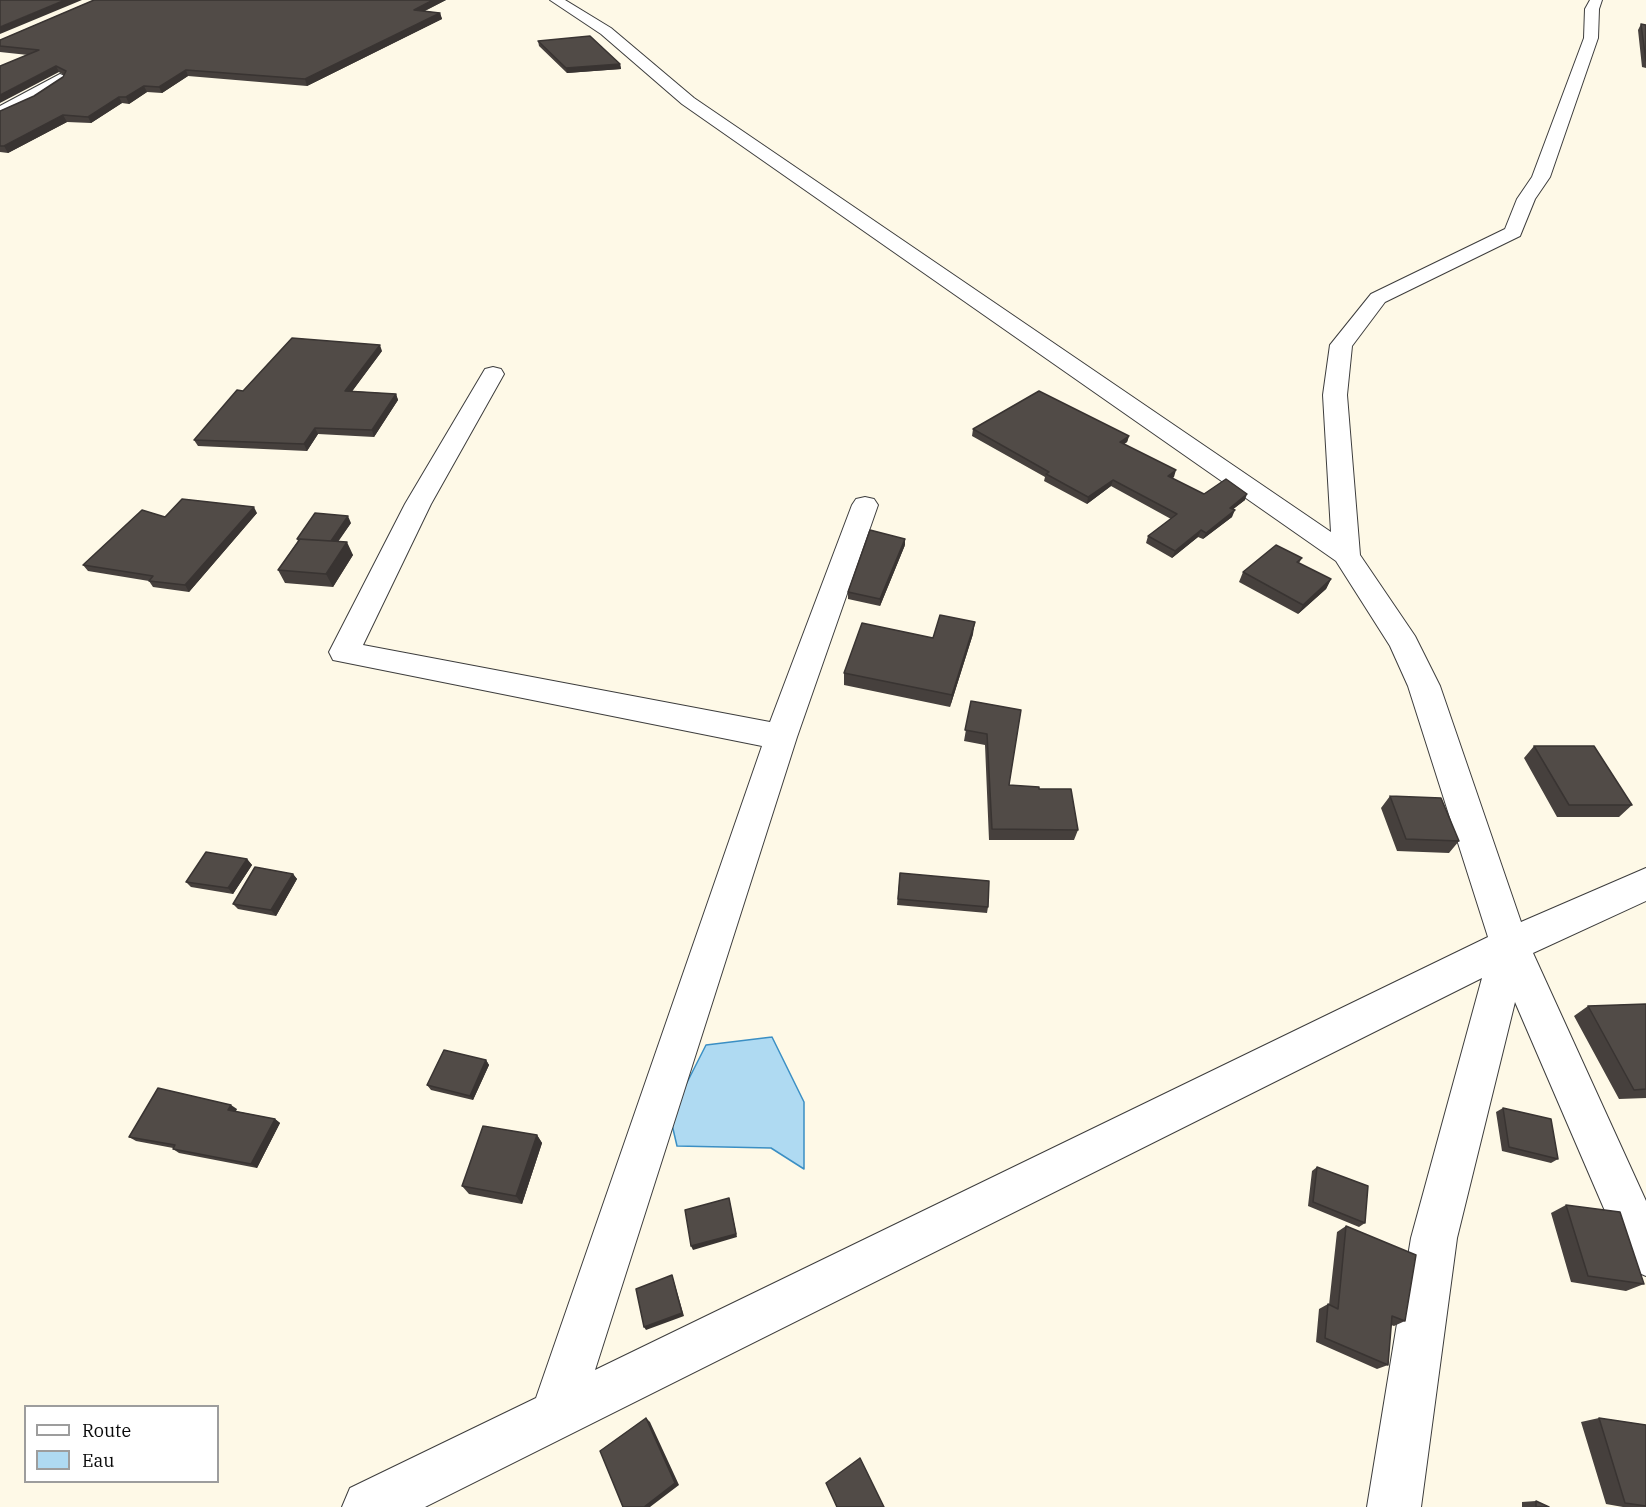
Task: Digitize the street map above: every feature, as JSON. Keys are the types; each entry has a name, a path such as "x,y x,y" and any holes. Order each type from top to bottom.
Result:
{"street":[{"path":"556,0 606,31 688,101 1346,555 1404,644 1424,686 1510,945 1646,1253"},
{"path":"1346,555 1335,395 1341,345 1378,298 1513,232 1526,199 1541,177 1591,38 1592,9 1596,0"},
{"path":"0,112 32,97 60,79"},
{"path":"493,374 418,504 344,652 781,737"},
{"path":"555,1416 781,737 866,505"},
{"path":"369,1507 1510,945 1646,884"},
{"path":"1394,1507 1434,1238 1510,945"}],"water":[{"path":"772,1037 804,1102 804,1169 771,1148 677,1146 670,1116 706,1045"}],"building":[{"path":"0,0 65,0 0,27"},
{"path":"94,0 433,0 414,10 440,13 305,79 186,70 159,87 144,86 126,97 119,97 88,117 63,115 0,146 0,111 34,96 63,77 66,71 56,66 0,95 0,66 39,50 0,46 0,40"},
{"path":"1641,24 1646,25 1646,61"},
{"path":"590,36 620,64 566,68 538,41"},
{"path":"292,338 380,345 345,391 396,394 372,430 315,428 304,444 194,440 237,390 243,391"},
{"path":"1039,391 1129,436 1120,442 1176,470 1168,476 1204,494 1226,479 1247,494 1230,508 1235,510 1206,533 1201,530 1175,551 1148,536 1177,514 1113,480 1088,497 973,429"},
{"path":"182,499 254,507 185,585 149,581 153,576 83,565 142,510 165,517"},
{"path":"315,513 348,516 331,541 297,539"},
{"path":"870,530 905,539 880,599 848,592"},
{"path":"300,539 347,542 326,574 278,570"},
{"path":"1276,545 1302,558 1297,562 1331,579 1303,605 1243,572"},
{"path":"940,615 975,622 952,695 844,673 862,623 933,638"},
{"path":"971,701 1021,710 1009,785 1039,787 1039,789 1071,789 1078,830 992,829 987,734 965,730"},
{"path":"1534,746 1594,746 1632,805 1569,805"},
{"path":"1390,796 1441,798 1459,841 1406,839"},
{"path":"206,852 247,859 228,888 186,882"},
{"path":"255,867 293,874 271,910 233,904"},
{"path":"900,873 989,881 988,907 898,899"},
{"path":"1646,1004 1646,1089 1634,1090 1588,1006"},
{"path":"444,1050 486,1060 470,1096 427,1085"},
{"path":"158,1088 231,1105 228,1110 275,1119 251,1164 173,1149 175,1145 129,1137"},
{"path":"1503,1108 1551,1119 1558,1159 1509,1147"},
{"path":"483,1126 537,1135 516,1196 462,1186"},
{"path":"1317,1167 1368,1186 1365,1223 1313,1202"},
{"path":"729,1198 736,1234 691,1246 685,1210"},
{"path":"1566,1205 1620,1212 1644,1284 1588,1276"},
{"path":"1346,1226 1416,1255 1405,1321 1392,1316 1388,1365 1325,1338 1328,1304 1338,1309"},
{"path":"672,1275 682,1313 644,1327 636,1289"},
{"path":"646,1418 675,1483 644,1507 623,1507 600,1451"},
{"path":"1599,1418 1646,1425 1646,1506 1625,1503"},
{"path":"860,1458 884,1507 837,1507 826,1483"},
{"path":"1536,1501 1549,1507 1536,1507"}]}
